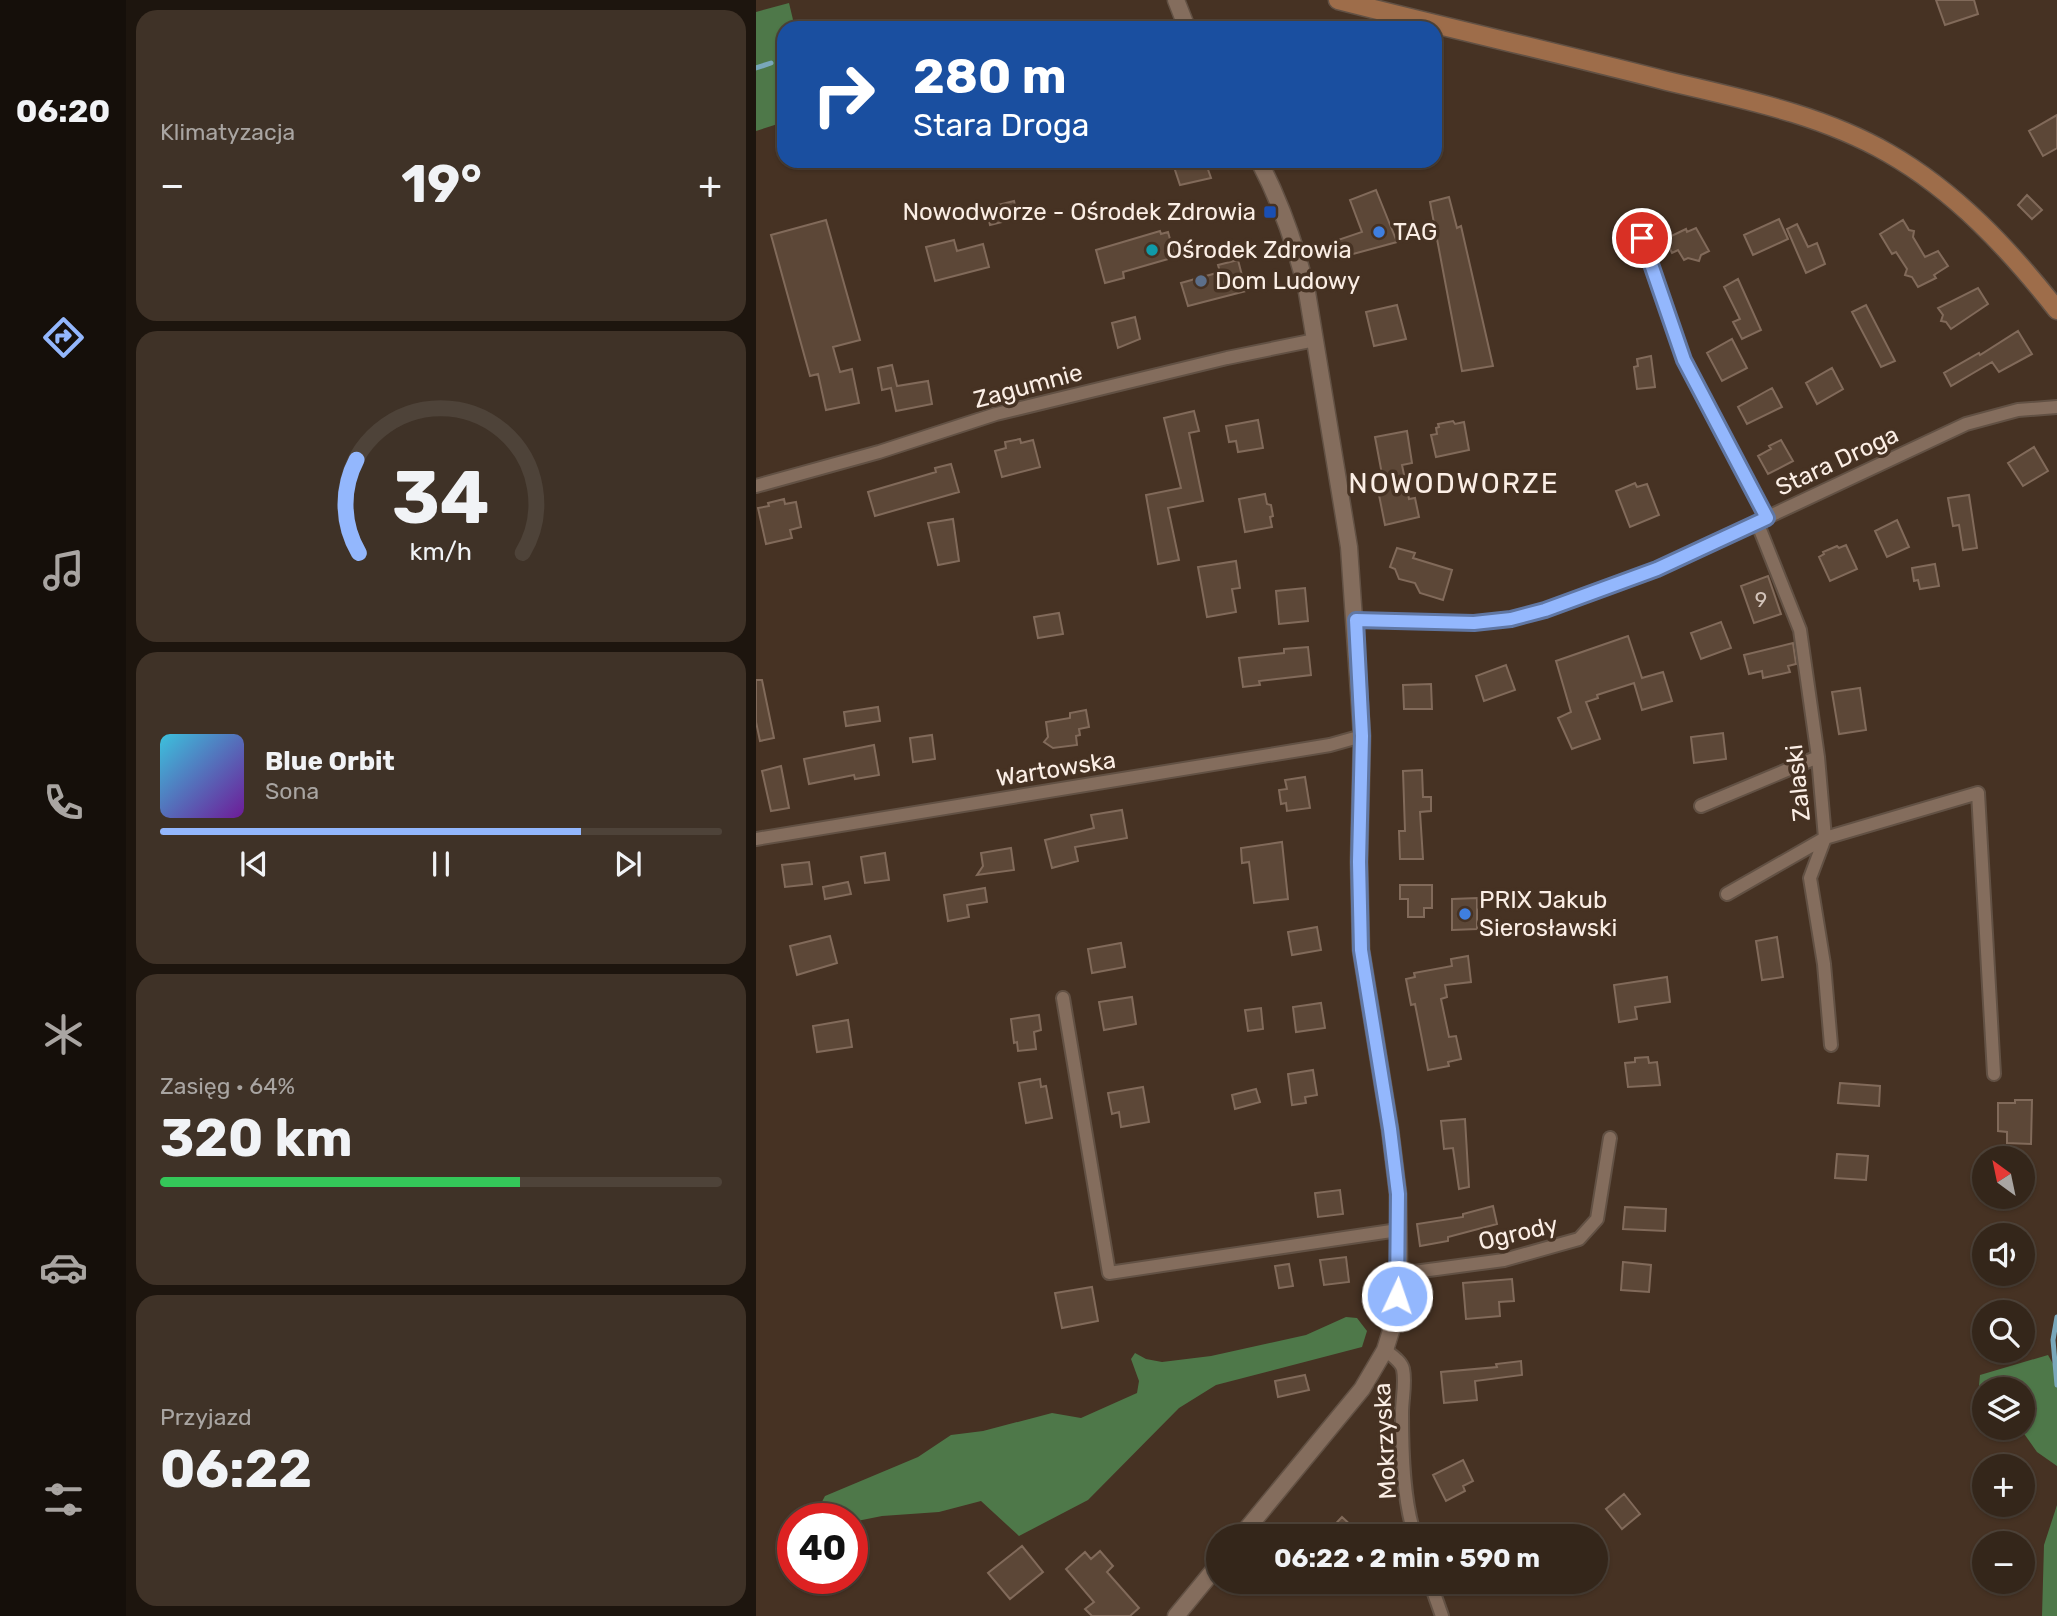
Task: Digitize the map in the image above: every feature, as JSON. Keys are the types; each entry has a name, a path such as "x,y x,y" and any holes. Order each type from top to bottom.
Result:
{"main road":[{"path":"1338,0 1418,21"},
{"path":"1442,27 1767,106 1846,133 1888,153 1917,172 1972,216 2028,272 2057,310"}],"street":[{"path":"1176,0 1184,21"},
{"path":"1251,1524 1362,1389 1385,1350 1395,1318 1399,1275 1398,1194 1361,950 1359,862 1362,736 1349,547 1315,340 1297,251 1275,191 1263,168"},
{"name":"Zalaski","path":"1642,238 1684,360 1762,520 1800,630 1818,757 1825,838 1810,878 1824,964 1831,1045"},
{"name":"Zagumnie","path":"756,486 879,452 996,414 1227,358 1315,340"},
{"name":"Stara Droga","path":"1356,620 1474,623 1511,619 1545,610 1657,569 1966,424 2018,410 2057,407"},
{"name":"Wartowska","path":"756,839 1303,750 1362,736"},
{"path":"1701,806 1818,757"},
{"path":"1727,894 1825,838 1978,793 1994,1074"},
{"path":"1063,998 1109,1273 1398,1230"},
{"name":"Ogrody","path":"1399,1275 1504,1260 1579,1239 1597,1220 1610,1138"},
{"name":"Mokrzyska","path":"1385,1350 1401,1364 1404,1371 1402,1415 1405,1475 1412,1524"},
{"path":"1176,1616 1206,1580"},
{"path":"1435,1594 1443,1616"}],"green space":[{"path":"789,3 793,21 777,21 777,124 756,131 756,12"},
{"path":"1346,1317 1357,1318 1367,1331 1362,1347 1216,1385 1179,1408 1088,1500 1019,1536 981,1501 939,1512 868,1519 868,1503 821,1503 825,1496 918,1457 951,1435 983,1431 1052,1413 1081,1418 1137,1393 1139,1381 1131,1359 1135,1353 1146,1359 1162,1362 1211,1356 1306,1335"},
{"path":"2048,1355 2057,1371 2057,1466 2037,1452 2028,1440 2035,1440 2035,1377 1980,1377 2021,1363 2035,1363 2035,1359"},
{"path":"2057,1505 2057,1616 2042,1616 2044,1545"}],"building":[{"path":"1936,0 1974,0 1978,14 1945,25"},
{"path":"2057,115 2057,148 2043,156 2029,131"},
{"path":"1174,168 1207,168 1211,178 1180,185"},
{"path":"1376,190 1397,242 1342,257 1335,241 1362,232 1350,200"},
{"path":"2027,195 2042,210 2032,219 2018,205"},
{"path":"1449,197 1457,228 1461,226 1493,366 1462,371 1430,202"},
{"path":"1014,201 1018,218 990,225 986,208"},
{"path":"1779,219 1788,239 1753,255 1744,235"},
{"path":"826,220 860,340 833,347 840,372 852,369 859,403 826,410 818,374 810,376 771,235"},
{"path":"1903,220 1909,230 1914,231 1913,237 1925,257 1938,251 1948,266 1934,275 1936,278 1918,287 1912,277 1905,275 1907,269 1896,252 1892,254 1880,234"},
{"path":"1797,224 1808,247 1817,243 1825,264 1806,273 1787,229"},
{"path":"1696,228 1709,251 1701,255 1699,261 1688,258 1684,260 1678,250 1672,253 1665,239 1686,229 1687,232"},
{"path":"1160,231 1161,234 1168,232 1175,257 1123,272 1124,278 1105,283 1096,250"},
{"path":"954,240 957,251 983,244 989,267 935,281 926,247"},
{"path":"1238,260 1246,291 1188,306 1181,283 1220,272 1218,265"},
{"path":"1738,279 1761,330 1742,339 1733,322 1740,319 1724,287"},
{"path":"1978,288 1988,304 1951,329 1946,322 1941,321 1943,315 1938,308"},
{"path":"1397,305 1406,339 1374,346 1366,312"},
{"path":"1866,305 1895,361 1881,367 1852,312"},
{"path":"1135,317 1140,339 1118,348 1112,323"},
{"path":"2018,331 2032,354 1999,372 1992,362 1951,386 1944,373 1979,353 1980,355"},
{"path":"1732,339 1747,368 1722,381 1707,353"},
{"path":"1651,356 1655,387 1637,389 1634,367 1638,366 1637,359"},
{"path":"892,365 897,386 928,381 932,404 896,411 891,388 882,390 878,368"},
{"path":"1832,368 1843,389 1817,404 1806,383"},
{"path":"1772,388 1782,407 1747,424 1738,407"},
{"path":"1194,411 1199,431 1189,433 1203,501 1168,508 1179,560 1158,564 1146,495 1181,488 1164,418"},
{"path":"1258,420 1263,448 1238,452 1236,441 1229,442 1226,426"},
{"path":"1453,421 1455,424 1464,422 1469,450 1436,457 1431,435 1437,434 1438,424"},
{"path":"1407,431 1412,463 1402,465 1409,499 1415,498 1419,517 1385,525 1378,490 1383,489 1384,485 1375,437"},
{"path":"1020,439 1021,443 1033,440 1040,467 1002,477 995,451 1006,448 1005,442"},
{"path":"1781,440 1793,461 1768,474 1758,456"},
{"path":"2034,447 2048,471 2023,486 2008,463"},
{"path":"951,464 959,492 875,516 868,492 936,472 935,468"},
{"path":"1635,483 1637,487 1647,484 1659,515 1630,527 1616,491"},
{"path":"1265,494 1267,504 1271,505 1272,527 1245,532 1239,499"},
{"path":"1969,495 1977,548 1963,550 1959,525 1953,526 1948,498"},
{"path":"784,499 785,504 796,502 801,527 790,530 792,538 766,544 758,508"},
{"path":"953,519 959,561 938,565 928,523"},
{"path":"1897,520 1909,547 1887,557 1875,531"},
{"path":"1846,545 1857,569 1830,581 1819,557 1823,552"},
{"path":"1397,548 1415,553 1413,558 1452,570 1443,600 1420,593 1415,583 1399,579 1395,569 1390,567"},
{"path":"1236,561 1240,588 1232,589 1236,612 1207,617 1198,567"},
{"path":"1935,564 1939,586 1920,589 1918,580 1914,581 1912,568"},
{"path":"1768,576 1781,614 1754,623 1741,586"},
{"path":"1305,588 1308,621 1279,624 1276,591"},
{"path":"1059,613 1063,634 1038,638 1034,617"},
{"path":"1721,622 1731,648 1701,659 1691,633"},
{"path":"1628,636 1642,678 1663,672 1672,701 1642,710 1634,683 1597,695 1598,698 1586,702 1600,739 1572,749 1558,718 1571,712 1556,661"},
{"path":"1793,643 1796,664 1788,666 1790,672 1763,678 1762,671 1749,674 1744,655"},
{"path":"1308,647 1311,675 1259,681 1260,685 1243,687 1239,658 1284,653 1284,649"},
{"path":"1506,665 1515,690 1484,701 1476,676"},
{"path":"756,680 762,680 774,738 760,741 756,722"},
{"path":"1431,684 1432,709 1404,709 1403,685"},
{"path":"1860,688 1866,730 1839,734 1832,692"},
{"path":"878,707 880,721 846,726 844,712"},
{"path":"1086,710 1089,727 1079,729 1080,735 1076,736 1077,745 1053,748 1044,742 1048,737 1046,722 1070,718 1070,713"},
{"path":"1723,733 1726,759 1694,763 1691,737"},
{"path":"932,735 935,759 913,762 910,738"},
{"path":"874,745 879,775 855,779 854,775 809,784 804,759"},
{"path":"781,766 789,808 771,811 762,771"},
{"path":"1422,770 1423,797 1431,797 1431,811 1420,812 1423,859 1400,859 1399,831 1405,831 1403,771"},
{"path":"1305,777 1310,808 1287,811 1286,803 1281,804 1279,790 1287,789 1285,780"},
{"path":"1122,810 1127,838 1075,847 1078,861 1052,868 1045,840 1094,828 1091,815"},
{"path":"1282,842 1288,899 1254,903 1249,862 1242,863 1241,848"},
{"path":"1011,848 1014,870 977,875 983,866 981,853"},
{"path":"885,853 889,880 865,883 861,857"},
{"path":"809,862 812,884 785,887 782,865"},
{"path":"848,882 851,894 825,899 823,887"},
{"path":"1400,885 1432,885 1432,908 1424,908 1424,917 1408,917 1408,899 1400,899"},
{"path":"985,888 987,902 967,905 969,917 948,921 944,895"},
{"name":"PRIX Jakub Sierosławski","path":"1477,898 1477,929 1452,930 1452,899"},
{"path":"1317,927 1321,950 1292,955 1288,932"},
{"path":"830,936 837,963 797,975 790,946"},
{"path":"1777,937 1783,977 1762,980 1756,941"},
{"path":"1121,943 1125,967 1092,973 1088,949"},
{"path":"1468,956 1471,982 1445,985 1447,997 1441,999 1449,1037 1456,1036 1461,1059 1448,1062 1449,1066 1428,1070 1415,1004 1411,1005 1406,979 1415,977 1414,973 1452,966 1451,959"},
{"path":"1667,977 1670,1002 1635,1007 1637,1019 1619,1022 1614,985"},
{"path":"1132,997 1136,1024 1104,1030 1099,1002"},
{"path":"1321,1003 1325,1028 1296,1032 1293,1007"},
{"path":"1261,1008 1263,1029 1248,1031 1245,1010"},
{"path":"1039,1015 1041,1030 1034,1032 1036,1049 1018,1051 1017,1042 1014,1043 1011,1019"},
{"path":"848,1020 852,1047 817,1052 813,1026"},
{"path":"1648,1057 1649,1063 1657,1062 1660,1085 1628,1087 1625,1063 1635,1062 1635,1058"},
{"path":"1313,1070 1317,1095 1305,1097 1306,1103 1292,1105 1288,1074"},
{"path":"1040,1079 1041,1087 1046,1086 1052,1118 1026,1123 1019,1083"},
{"path":"1840,1083 1880,1086 1879,1106 1838,1103"},
{"path":"1143,1087 1149,1122 1121,1127 1119,1112 1112,1114 1108,1093"},
{"path":"1256,1089 1260,1102 1235,1109 1232,1095"},
{"path":"2015,1100 2032,1100 2031,1144 2007,1143 2007,1132 1998,1131 1998,1103 2015,1103"},
{"path":"1465,1119 1469,1187 1459,1189 1453,1148 1444,1149 1441,1121"},
{"path":"1837,1154 1868,1156 1866,1180 1835,1178"},
{"path":"1340,1190 1343,1214 1318,1217 1315,1193"},
{"path":"1493,1206 1497,1224 1448,1237 1448,1241 1420,1246 1417,1224 1463,1217 1463,1214"},
{"path":"1625,1207 1666,1209 1665,1231 1623,1229"},
{"path":"1346,1257 1349,1282 1324,1285 1320,1260"},
{"path":"1623,1262 1651,1265 1649,1292 1621,1290"},
{"path":"1289,1264 1293,1286 1279,1288 1275,1266"},
{"path":"1512,1279 1514,1301 1499,1302 1500,1316 1466,1319 1463,1283"},
{"path":"1092,1287 1098,1321 1062,1328 1055,1293"},
{"path":"1521,1361 1522,1375 1475,1381 1477,1400 1444,1403 1441,1372 1497,1367 1496,1364"},
{"path":"1305,1375 1309,1390 1278,1397 1275,1381"},
{"path":"1463,1460 1473,1481 1463,1486 1465,1491 1446,1501 1433,1475"},
{"path":"1624,1494 1640,1514 1622,1529 1606,1509"},
{"path":"1342,1517 1350,1524 1335,1524"},
{"path":"1022,1546 1043,1572 1010,1599 988,1573"},
{"path":"1100,1551 1113,1566 1107,1572 1139,1608 1130,1616 1092,1616 1085,1609 1094,1602 1066,1569 1085,1552 1091,1559"}],"waterway":[{"path":"756,68 771,63"},
{"path":"2057,1317 2053,1340 2057,1385"}],"place":[{"name":"Nowodworze - Ośrodek Zdrowia","path":"1270,212"},
{"name":"TAG","path":"1379,232"},
{"name":"Ośrodek Zdrowia","path":"1152,250"},
{"name":"Dom Ludowy","path":"1201,281"},
{"name":"PRIX Jakub Sierosławski","path":"1465,914"}],"district":[{"name":"NOWODWORZE","path":"1454,483"}],"route":[{"path":"1397,1296 1398,1194 1361,950 1359,862 1362,736 1356,620 1474,623 1511,619 1545,610 1657,569 1767,518 1684,360 1642,238"}]}
